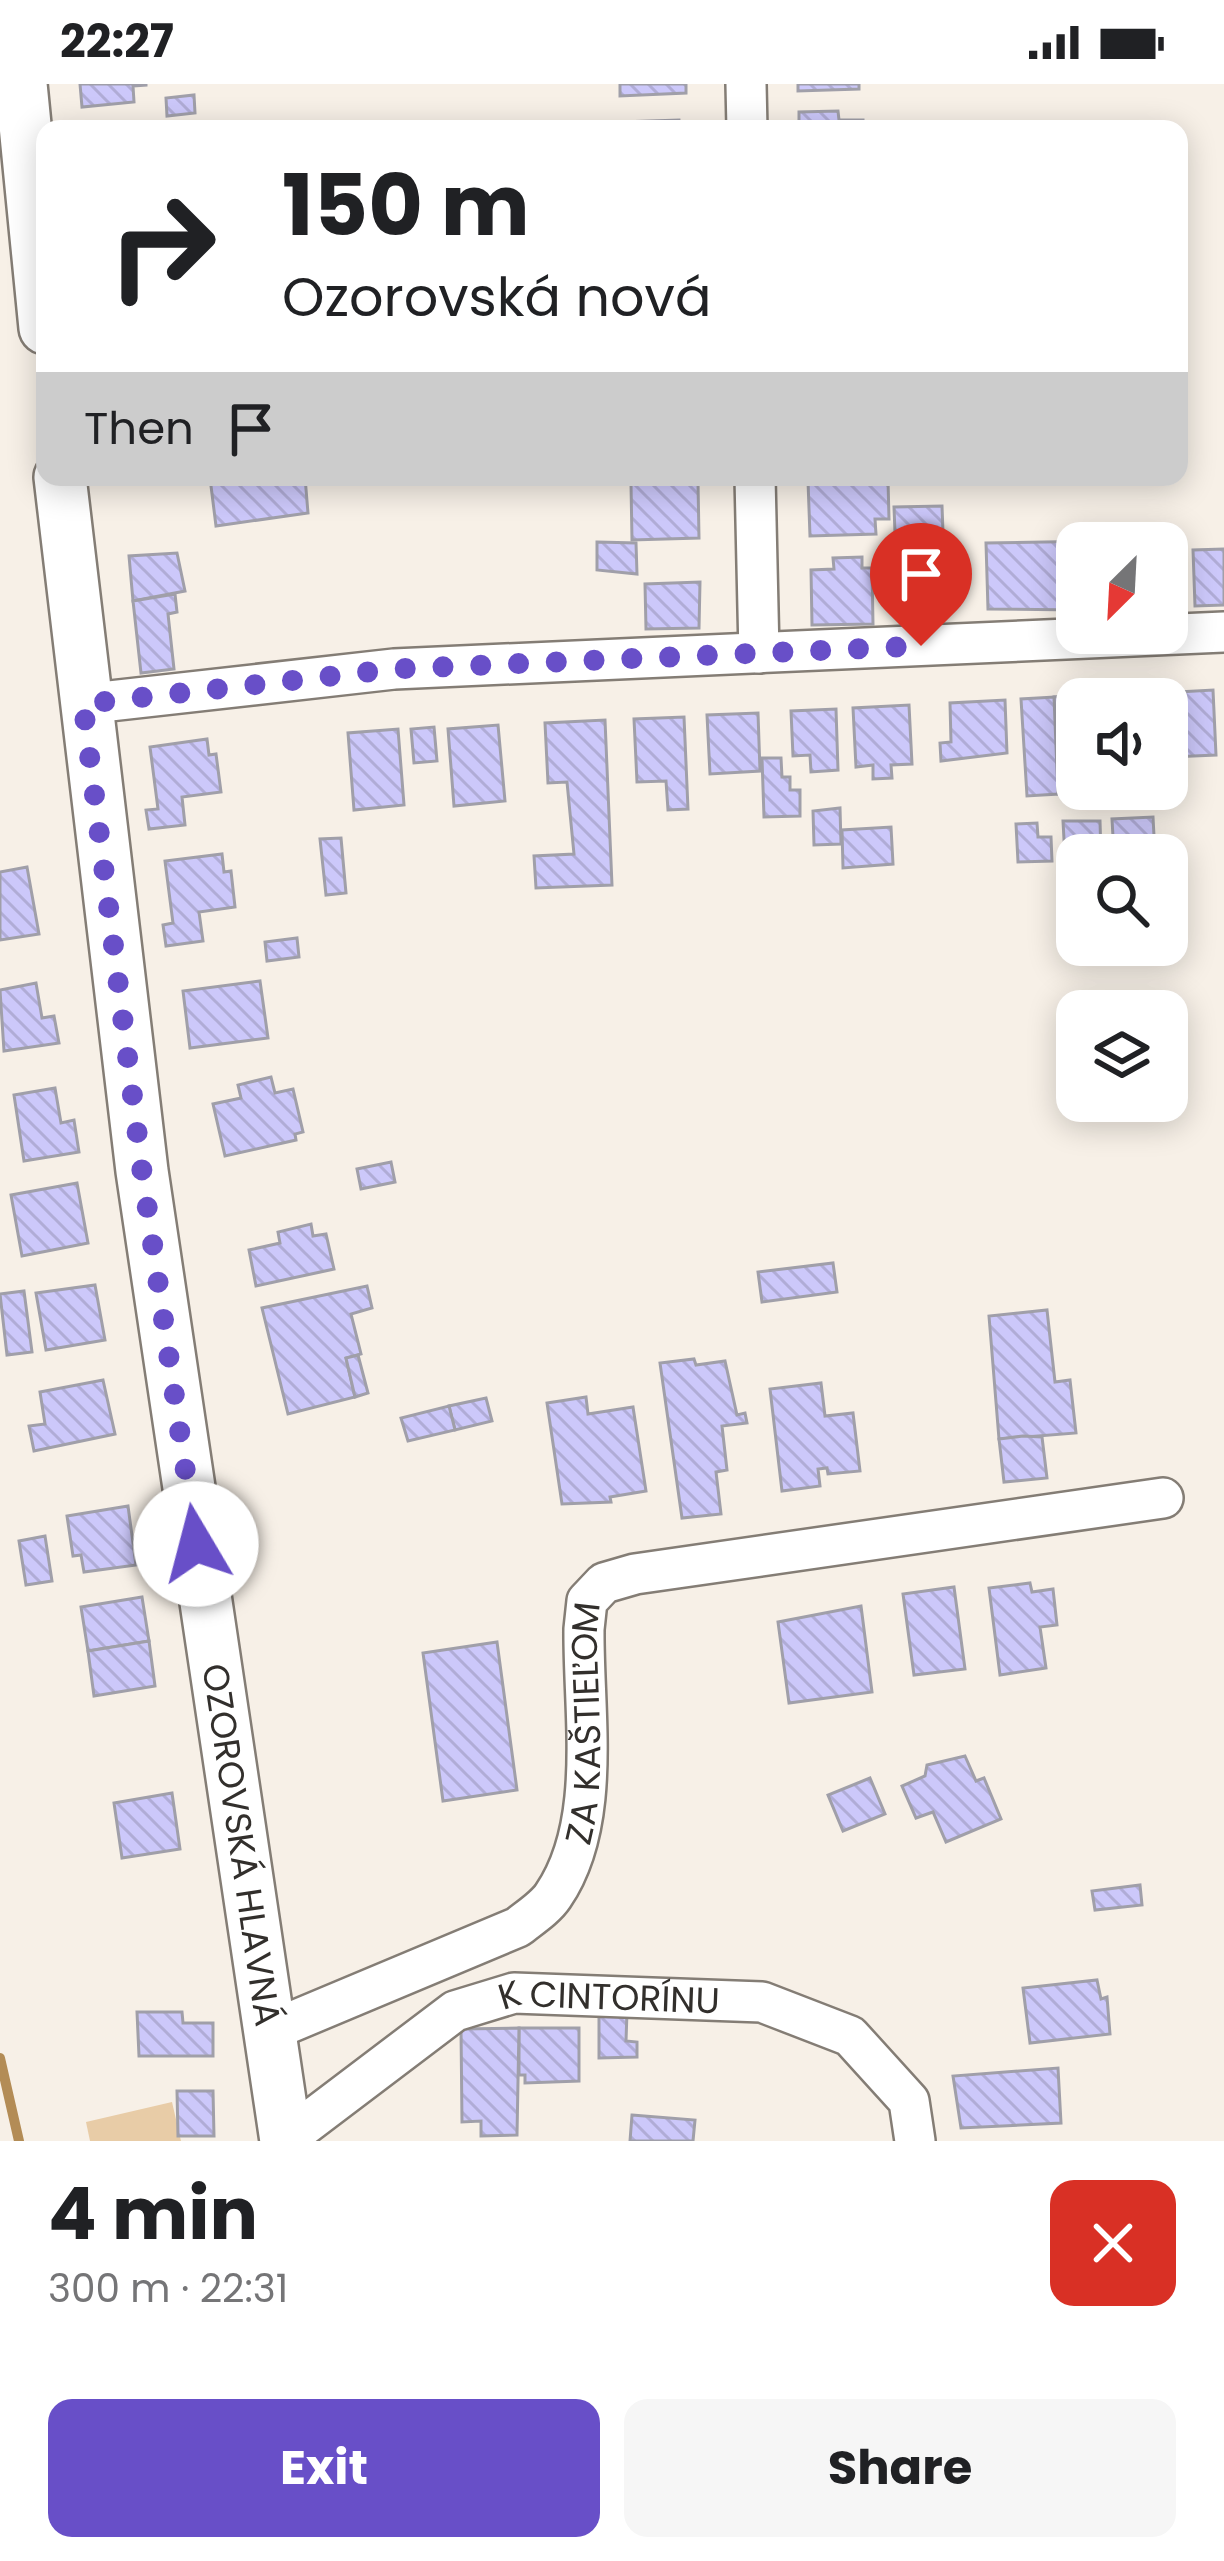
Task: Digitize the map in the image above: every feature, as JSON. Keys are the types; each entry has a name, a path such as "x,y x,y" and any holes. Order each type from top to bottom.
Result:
{"street":[{"path":"20,84 36,240"},
{"path":"746,84 747,120"},
{"name":"OZOROVSKÁ HLAVNÁ","path":"61,486 83,704 142,1171 288,2140"},
{"path":"755,486 759,653"},
{"path":"83,704 394,669 1224,632"},
{"name":"ZA KAŠTIEĽOM","path":"270,2032 518,1927 551,1899 575,1853 583,1820 584,1629 587,1601 604,1583 634,1574 1163,1498"},
{"name":"K CINTORÍNU","path":"288,2140 455,2011 514,1993 762,2002 850,2036 908,2101 915,2141"}],"shaded area":[{"path":"172,2102 181,2141 90,2141 86,2122"}],"building":[{"path":"80,84 146,85 133,86 134,102 82,107"},
{"path":"620,84 686,84 686,93 620,96"},
{"path":"798,84 859,84 859,89 798,91"},
{"path":"194,95 195,113 167,116 166,98"},
{"path":"838,111 839,120 799,120 799,112"},
{"path":"211,486 306,486 308,513 216,526"},
{"path":"631,486 698,486 699,538 632,540"},
{"path":"808,486 888,486 889,519 875,519 876,534 810,536"},
{"path":"942,506 943,532 895,533 894,507"},
{"path":"597,542 636,543 637,574 597,570"},
{"path":"1056,542 1056,610 988,609 986,543"},
{"path":"1224,549 1224,605 1195,606 1193,550"},
{"path":"177,553 185,591 133,601 129,556"},
{"path":"862,557 862,568 872,568 873,624 812,625 811,570 834,569 833,558"},
{"path":"700,582 699,628 646,629 645,584"},
{"path":"175,594 177,612 168,614 174,669 141,673 133,601"},
{"path":"1213,690 1216,755 1188,756 1188,691"},
{"path":"1054,697 1056,794 1027,796 1021,699"},
{"path":"1005,700 1007,753 941,761 940,743 951,742 950,703"},
{"path":"909,705 912,764 891,765 892,778 873,779 873,765 856,767 853,708"},
{"path":"836,709 838,770 811,772 810,755 793,756 791,711"},
{"path":"758,713 760,771 710,774 707,715"},
{"path":"684,717 688,809 668,810 666,781 637,782 634,719"},
{"path":"605,720 612,885 536,888 534,856 574,854 567,782 548,783 545,723"},
{"path":"498,725 505,801 454,806 448,729"},
{"path":"434,727 437,761 414,763 411,729"},
{"path":"398,729 404,805 354,810 348,733"},
{"path":"207,739 209,755 216,754 221,792 182,797 185,825 149,829 146,810 158,809 150,747"},
{"path":"762,758 781,758 782,777 790,777 790,790 800,790 800,816 764,817"},
{"path":"840,808 841,844 814,845 813,811"},
{"path":"1153,817 1154,834 1113,834 1112,819"},
{"path":"1063,821 1100,821 1100,834 1064,834"},
{"path":"1037,823 1038,837 1051,837 1052,861 1018,862 1016,824"},
{"path":"891,827 893,864 843,868 842,830"},
{"path":"341,838 346,893 326,895 320,839"},
{"path":"222,854 224,872 231,871 235,907 199,912 203,941 166,946 163,925 173,923 165,861"},
{"path":"27,867 39,934 0,940 0,872"},
{"path":"297,938 299,957 267,961 265,942"},
{"path":"260,981 268,1038 190,1048 183,991"},
{"path":"36,983 42,1018 54,1016 59,1043 4,1051 0,990"},
{"path":"271,1077 275,1093 293,1089 303,1132 295,1134 296,1140 225,1156 213,1104 241,1098 238,1085"},
{"path":"55,1088 61,1123 74,1120 79,1152 24,1161 14,1095"},
{"path":"391,1162 395,1182 361,1189 357,1169"},
{"path":"77,1183 88,1243 22,1256 11,1195"},
{"path":"311,1224 313,1236 326,1234 334,1269 256,1286 249,1250 280,1243 278,1232"},
{"path":"833,1263 837,1292 762,1302 758,1272"},
{"path":"95,1285 105,1340 46,1350 36,1293"},
{"path":"367,1286 372,1308 351,1314 361,1354 346,1358 355,1397 288,1414 262,1308"},
{"path":"24,1291 32,1352 7,1355 0,1294"},
{"path":"1047,1310 1055,1382 1070,1380 1076,1433 999,1439 989,1316"},
{"path":"358,1355 368,1393 355,1397 346,1358"},
{"path":"694,1359 696,1365 725,1361 737,1415 745,1413 747,1423 722,1426 727,1470 716,1472 721,1514 682,1518 660,1363"},
{"path":"103,1380 115,1434 34,1451 29,1426 45,1424 40,1392"},
{"path":"821,1383 825,1416 853,1413 860,1471 828,1474 827,1468 818,1469 820,1486 782,1491 770,1389"},
{"path":"586,1397 588,1414 633,1407 646,1491 610,1497 611,1502 562,1504 547,1403"},
{"path":"486,1398 492,1421 455,1430 449,1406"},
{"path":"449,1406 455,1430 408,1441 401,1418"},
{"path":"1042,1437 1047,1478 1004,1482 999,1439"},
{"path":"128,1506 136,1565 84,1572 81,1555 73,1556 67,1516"},
{"path":"45,1536 52,1581 26,1585 19,1541"},
{"path":"1030,1583 1032,1592 1053,1589 1057,1625 1040,1627 1046,1668 1000,1675 989,1588"},
{"path":"954,1587 965,1669 914,1675 903,1594"},
{"path":"142,1597 149,1641 88,1651 81,1607"},
{"path":"861,1606 872,1692 789,1703 778,1622"},
{"path":"149,1641 155,1686 94,1696 88,1651"},
{"path":"497,1642 517,1790 443,1801 423,1653"},
{"path":"965,1756 976,1781 984,1778 1001,1819 946,1842 933,1812 916,1818 902,1786 925,1776 927,1765"},
{"path":"870,1778 885,1814 843,1831 828,1795"},
{"path":"172,1793 180,1849 122,1858 114,1803"},
{"path":"1140,1885 1142,1905 1095,1910 1092,1891"},
{"path":"1097,1980 1101,1999 1107,1997 1110,2034 1030,2043 1023,1988"},
{"path":"137,2012 182,2012 183,2023 213,2023 213,2056 139,2056"},
{"path":"599,2012 627,2012 626,2041 637,2042 637,2057 599,2058"},
{"path":"519,2028 579,2028 579,2081 525,2083 525,2075 519,2075"},
{"path":"519,2028 517,2135 481,2136 481,2121 462,2122 461,2029"},
{"path":"1058,2068 1061,2123 961,2128 953,2076"},
{"path":"177,2091 213,2091 214,2136 178,2136"},
{"path":"632,2115 695,2120 693,2141 630,2141"}],"waterway":[{"path":"0,2058 19,2141"}],"route":[{"path":"196,1544 142,1171 83,704 394,669 921,646"}]}
